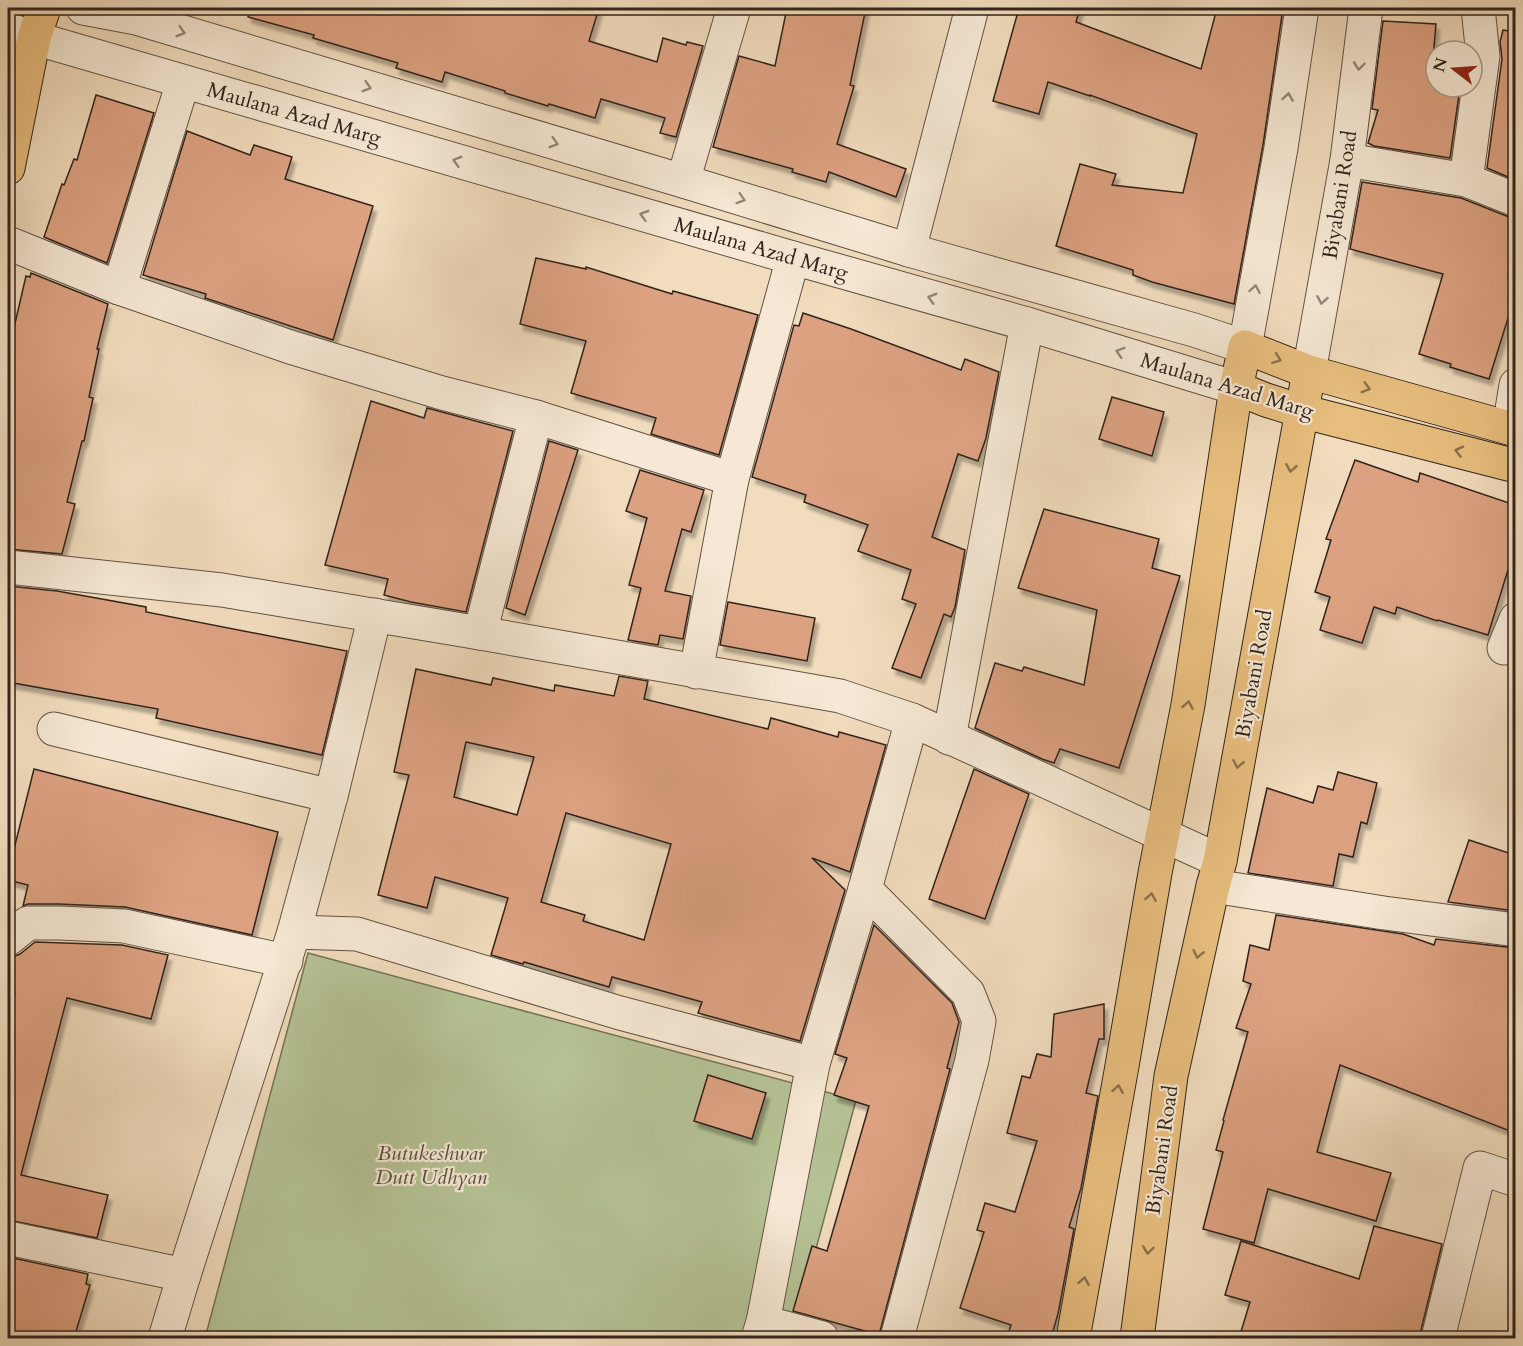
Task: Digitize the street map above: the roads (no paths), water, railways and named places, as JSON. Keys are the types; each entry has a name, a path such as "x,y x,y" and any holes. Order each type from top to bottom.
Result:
{"main road":[{"path":"8,168 21,34 44,8"},
{"path":"1073,1338 1162,835 1188,705 1236,388 1245,347"},
{"name":"Maulana Azad Marg","path":"1245,347 1309,372 1512,429"},
{"name":"Biyabani Road","path":"1137,1338 1171,1076 1216,874 1309,372"},
{"name":"Maulana Azad Marg","path":"1236,388 1301,411 1515,465"}],"street":[{"name":"Maulana Azad Marg","path":"83,8 136,18 909,250 1194,330 1245,347"},
{"path":"682,181 734,8"},
{"path":"909,250 972,8"},
{"path":"1245,347 1281,148 1302,8"},
{"name":"Biyabani Road","path":"1309,372 1347,160 1366,8"},
{"path":"1466,180 1483,56 1478,8"},
{"name":"Maulana Azad Marg","path":"21,34 1027,324 1236,388"},
{"path":"119,288 183,82"},
{"path":"1347,160 1466,180 1515,200"},
{"path":"8,243 119,288 290,347 442,393 536,417 732,479"},
{"path":"696,672 732,479 793,258"},
{"path":"949,738 1027,324"},
{"path":"1512,429 1515,385"},
{"path":"480,633 536,417"},
{"path":"8,567 222,590 840,696 912,720 1162,835 1216,874 1384,913 1515,930"},
{"path":"165,1338 290,947 331,796 375,615"},
{"path":"1515,619 1504,648 1515,646"},
{"path":"822,1338 761,1330 813,1064 912,720"},
{"path":"54,729 331,796"},
{"path":"865,889 968,993 979,1021 972,1060 897,1338"},
{"path":"8,939 28,923 124,926 290,947 357,934 620,1013 813,1064"},
{"path":"1438,1338 1480,1168 1515,1180"},
{"path":"8,1238 184,1275"}],"park label":[{"name":"Butukeshwar Dutt Udhyan","path":"431,1165"}]}
